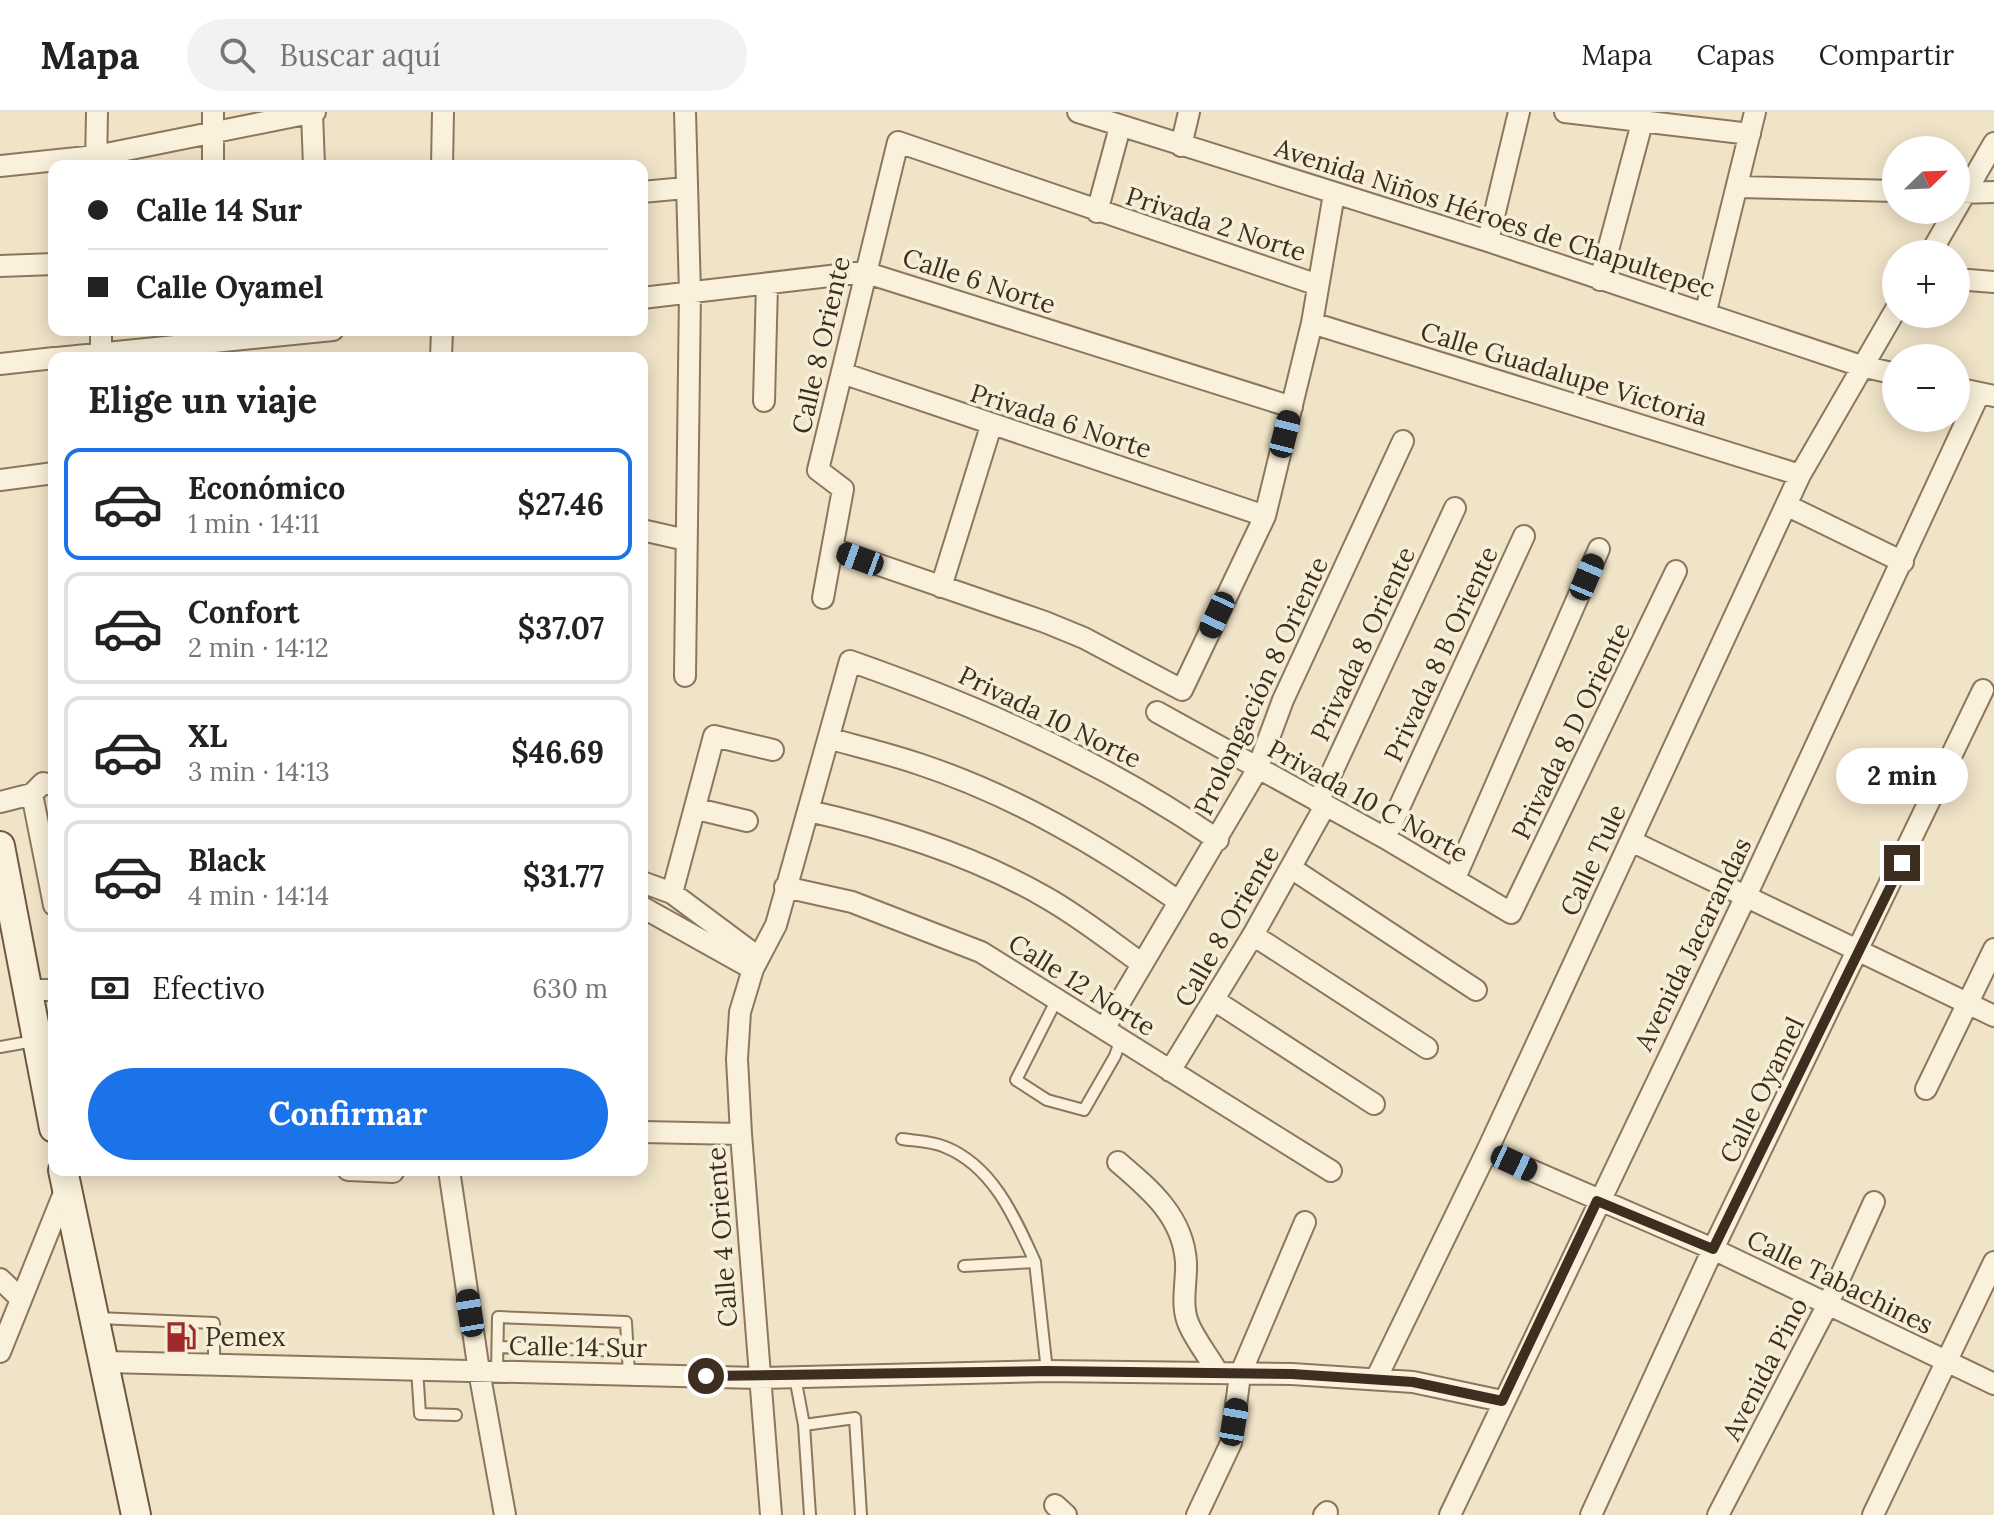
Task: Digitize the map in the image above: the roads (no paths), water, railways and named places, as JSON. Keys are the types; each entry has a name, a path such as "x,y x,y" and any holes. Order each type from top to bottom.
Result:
{"street":[{"path":"96,160 97,112"},
{"path":"99,160 214,122 313,112 314,160"},
{"path":"442,160 443,112"},
{"path":"685,112 690,293 685,676"},
{"name":"Avenida Niños Héroes de Chapultepec","path":"1078,112 1488,241 1600,280 1706,311 1882,371"},
{"path":"1181,146 1189,112"},
{"path":"1488,241 1519,112"},
{"path":"1565,112 1750,134"},
{"path":"1706,311 1755,112"},
{"path":"213,160 214,122"},
{"path":"1600,280 1642,123"},
{"path":"1097,212 1120,127"},
{"name":"Privada 2 Norte","path":"898,142 1318,285"},
{"name":"Calle 8 Oriente","path":"823,598 843,489 818,470 898,142"},
{"path":"1970,180 1994,143"},
{"path":"0,166 48,164"},
{"path":"1739,187 1882,191"},
{"path":"648,191 685,188"},
{"path":"1970,193 1994,192"},
{"path":"833,549 1084,638 1182,690 1265,516 1312,323 1334,194"},
{"path":"0,266 48,264"},
{"name":"Calle 6 Norte","path":"648,297 864,272 1292,407"},
{"path":"1970,280 1994,282"},
{"path":"764,401 767,284"},
{"name":"Calle Guadalupe Victoria","path":"1312,323 1800,475"},
{"name":"Calle Tule","path":"1376,1379 1487,1151 1800,475 1884,328"},
{"path":"138,352 281,336"},
{"path":"0,364 48,359"},
{"name":"Privada 6 Norte","path":"842,373 991,426 1265,516"},
{"name":"Avenida Jacarandas","path":"1450,1515 1597,1201 1986,395"},
{"path":"941,587 991,426"},
{"name":"Prolongación 8 Oriente","path":"1112,1034 1141,963 1218,840 1257,770 1283,700 1403,441"},
{"path":"0,480 48,474"},
{"path":"1786,505 1903,562"},
{"name":"Privada 8 Oriente","path":"1322,804 1455,508"},
{"path":"648,531 686,540"},
{"name":"Privada 8 B Oriente","path":"1385,838 1524,536"},
{"path":"1455,878 1599,549"},
{"name":"Privada 8 D Oriente","path":"1511,913 1676,571"},
{"name":"Calle 4 Oriente","path":"771,1515 741,1134 737,1059 739,1027 755,963 776,925 831,739 850,661"},
{"name":"Privada 10 Norte","path":"850,661 945,694 1052,741 1131,783 1218,840"},
{"name":"Calle Oyamel","path":"1591,1515 1713,1249 1861,949 1983,690"},
{"name":"Privada 10 C Norte","path":"1157,712 1385,838 1511,913"},
{"path":"672,893 697,809 714,736 773,750"},
{"path":"831,739 919,763 1015,804 1094,845 1178,901"},
{"path":"0,802 32,794 43,783 48,784"},
{"path":"32,794 48,854"},
{"name":"Calle 8 Oriente","path":"1170,1071 1253,935 1322,804"},
{"path":"697,809 747,821"},
{"path":"809,811 858,822 979,865 1046,897 1141,963"},
{"path":"1631,841 1861,949 1994,1016"},
{"path":"0,846 4,894 40,990 36,1040 48,1076"},
{"path":"1291,868 1476,990"},
{"path":"648,884 672,893 755,963"},
{"name":"Calle 12 Norte","path":"785,887 852,902 981,952 1331,1171"},
{"path":"648,910 755,963"},
{"path":"1253,935 1427,1048"},
{"path":"1926,1089 1994,949"},
{"path":"1214,1000 1374,1104"},
{"path":"648,1132 741,1134"},
{"name":"Calle Tabachines","path":"1487,1151 1713,1249 1994,1384"},
{"path":"1118,1162 1153,1192 1178,1225 1186,1261 1184,1305 1188,1324 1218,1373"},
{"path":"450,1176 488,1371 505,1515"},
{"path":"0,1352 65,1179"},
{"path":"65,1179 136,1515"},
{"name":"Avenida Pino","path":"1718,1515 1827,1306 1874,1202"},
{"path":"1197,1515 1231,1443 1240,1375 1305,1222"},
{"path":"1873,1515 1994,1262"},
{"path":"0,1279 21,1299"},
{"name":"Calle 14 Sur","path":"106,1362 758,1378 1047,1371 1218,1373 1376,1379 1447,1387 1502,1401"}],"lane":[{"path":"1057,999 1016,1080 1047,1100 1084,1110 1115,1056 1112,1034"},
{"path":"0,1047 36,1040"},
{"path":"902,1139 944,1146 986,1177 1012,1212 1035,1262 1047,1371"},
{"path":"964,1266 1035,1262"},
{"path":"488,1371 498,1347 498,1317 626,1322 629,1374"},
{"path":"96,1318 214,1323 214,1364"},
{"path":"498,1347 627,1351"},
{"path":"417,1369 420,1414 456,1415"},
{"path":"795,1377 804,1425 810,1515"},
{"path":"804,1425 855,1418 861,1515"}],"place":[{"name":"Pemex","path":"181,1337"}]}
